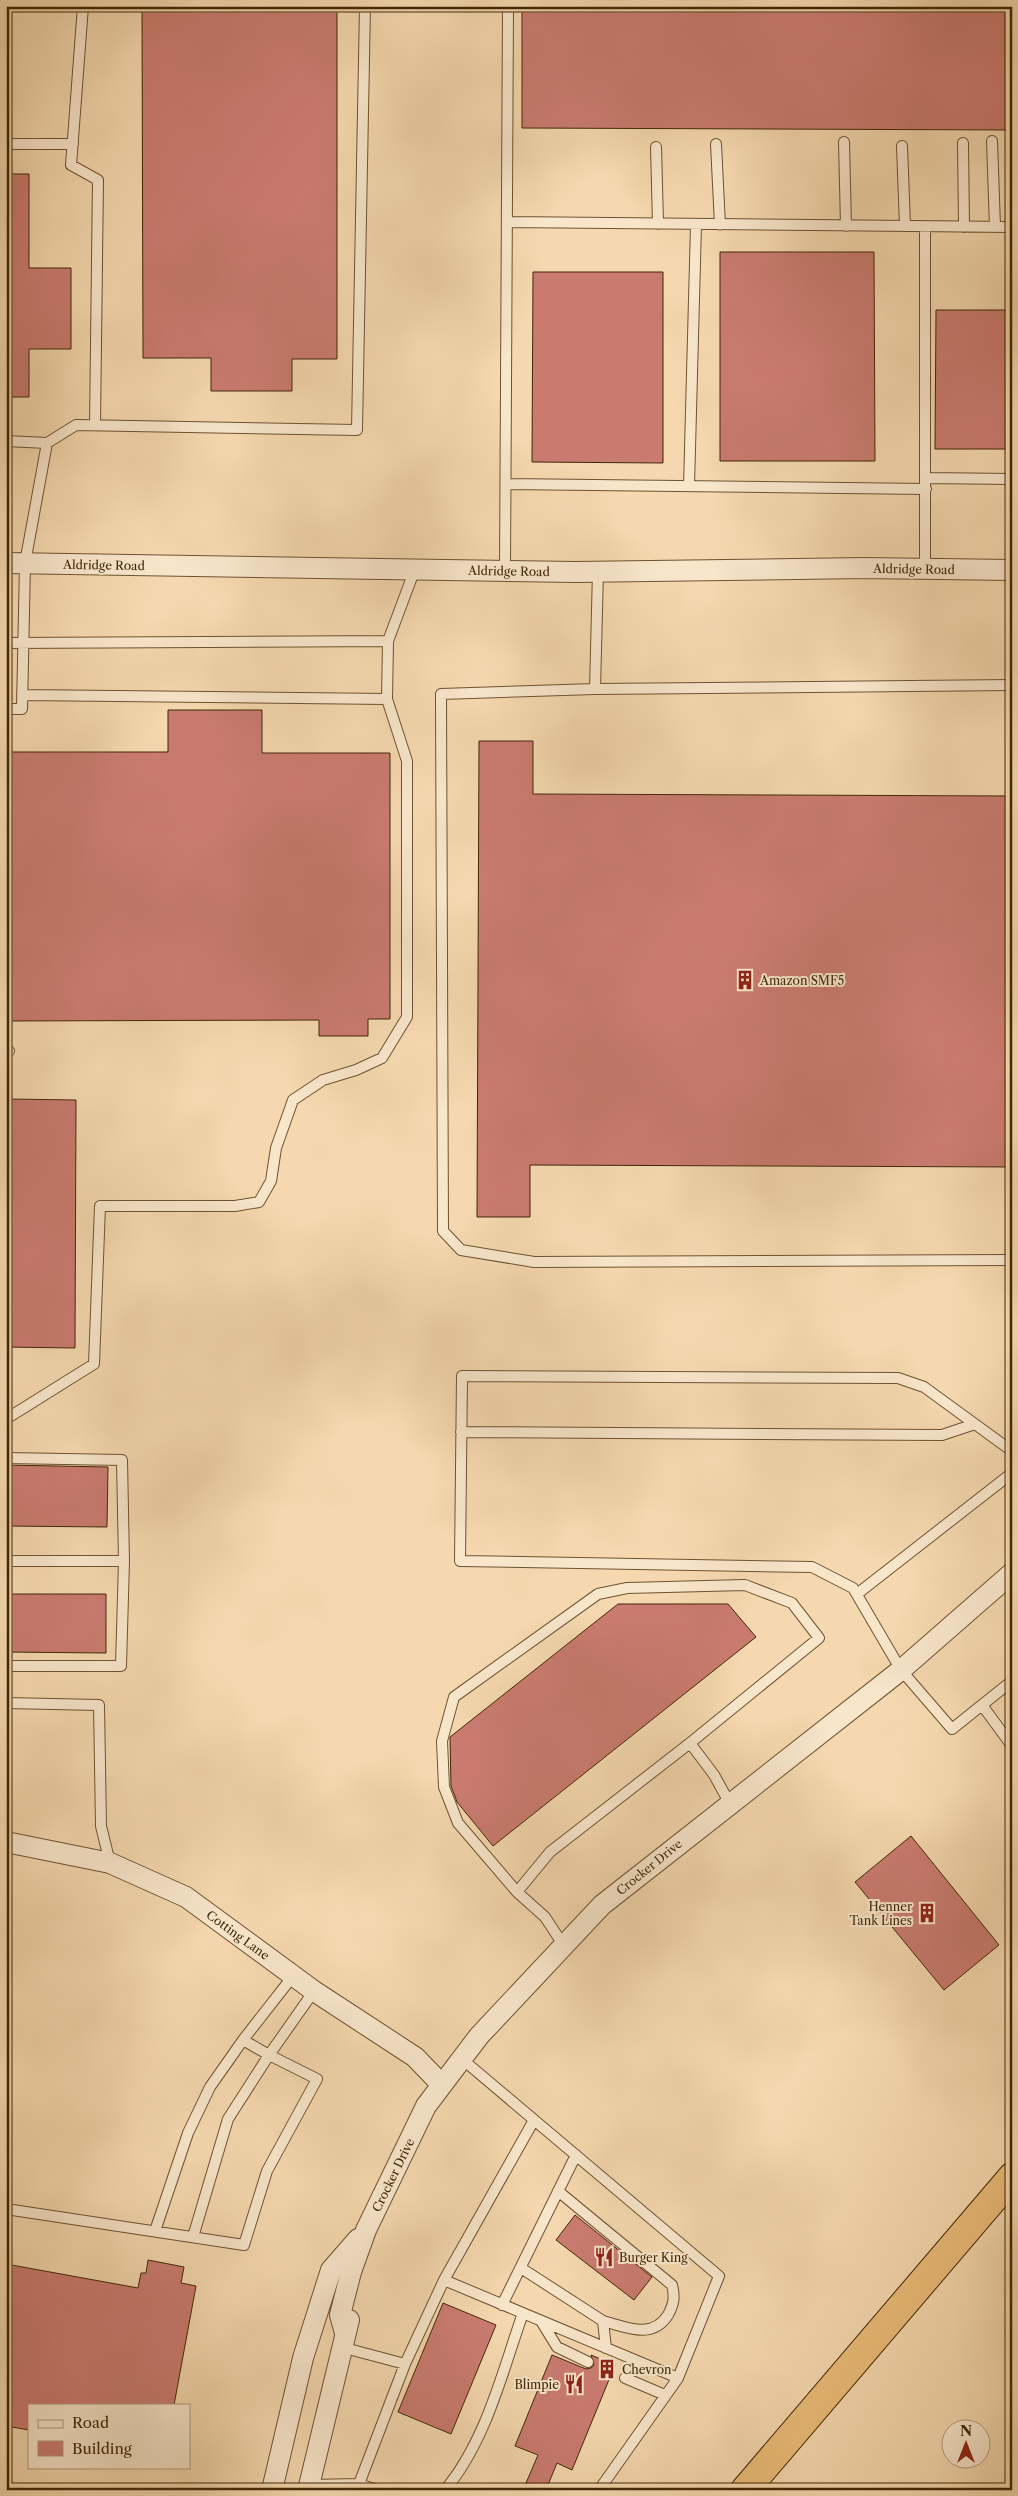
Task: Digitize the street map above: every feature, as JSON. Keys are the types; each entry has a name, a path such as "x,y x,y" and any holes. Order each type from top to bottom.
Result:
{"highway":[{"path":"745,2490 1012,2177"}],"street":[{"name":"Aldridge Road","path":"15,563 598,572 1012,570"},
{"name":"Crocker Drive","path":"272,2490 303,2358 331,2270 366,2230 426,2106 479,2036 602,1905 730,1802 901,1670 1012,1573"},
{"name":"Cotting Lane","path":"6,1842 110,1863 186,1897 314,1991 415,2057 442,2085"},
{"name":"Crocker Drive","path":"309,2487 343,2340 364,2265 366,2230"}],"lane":[{"path":"83,6 71,165 98,180 95,425"},
{"path":"6,441 47,443 76,425 358,430 365,6"},
{"path":"505,571 508,6"},
{"path":"992,141 994,227"},
{"path":"844,142 846,226"},
{"path":"963,143 964,227"},
{"path":"6,144 73,144"},
{"path":"716,144 720,226"},
{"path":"902,146 905,226"},
{"path":"656,147 658,224"},
{"path":"508,222 720,226 1012,227"},
{"path":"689,486 696,225"},
{"path":"925,227 925,569"},
{"path":"6,709 22,709 23,643 15,563 47,443"},
{"path":"926,478 1012,479"},
{"path":"506,484 926,489"},
{"path":"6,1419 94,1364 100,1206 235,1206 259,1202 271,1181 276,1148 293,1100 323,1080 356,1070 382,1058 408,1017 407,761 387,699 388,641 416,569"},
{"path":"595,689 598,572"},
{"path":"6,643 388,641"},
{"path":"1012,685 595,689 441,694 442,1231 462,1250 534,1262 1012,1260"},
{"path":"22,695 387,699"},
{"path":"1012,1451 924,1387 898,1378 462,1376 460,1561 812,1567 853,1588 901,1670 952,1729 1012,1681"},
{"path":"461,1432 942,1435 975,1424"},
{"path":"6,1458 122,1460 124,1561 121,1666 6,1666"},
{"path":"857,1594 1012,1473"},
{"path":"6,1561 124,1561"},
{"path":"517,1892 550,1852 690,1743 819,1638 792,1603 745,1585 627,1588 598,1594 454,1697 442,1742 444,1787 458,1823 517,1892 545,1916 564,1946"},
{"path":"6,1703 99,1705 101,1826 110,1863"},
{"path":"982,1705 1012,1746"},
{"path":"690,1743 714,1775 730,1802"},
{"path":"155,2231 188,2133 210,2087 243,2040 293,1976"},
{"path":"193,2238 228,2119 269,2055 314,1991"},
{"path":"6,2208 244,2245 267,2171 317,2079 243,2040"},
{"path":"462,2059 719,2276 678,2378 599,2490"},
{"path":"359,2484 405,2364 444,2280 534,2120"},
{"path":"502,2305 576,2155"},
{"path":"521,2268 603,2321 648,2331 660,2326 674,2303 672,2285 558,2191"},
{"path":"444,2280 678,2378"},
{"path":"445,2490 454,2478 486,2421 523,2314"},
{"path":"541,2321 557,2347 588,2362"},
{"path":"603,2321 606,2348"},
{"path":"343,2340 405,2364"},
{"path":"625,2378 665,2395"},
{"path":"309,2487 359,2484 376,2490"}],"building":[{"path":"142,6 337,6 337,359 292,359 292,391 211,391 211,358 143,358"},
{"path":"522,6 1012,6 1012,130 522,128"},
{"path":"6,174 29,174 29,268 71,268 71,349 29,349 29,397 6,397"},
{"path":"720,252 874,252 875,461 720,461"},
{"path":"533,272 663,272 663,463 532,462"},
{"path":"936,310 1012,310 1012,449 935,449"},
{"path":"168,710 262,710 262,753 390,753 390,1019 368,1019 368,1036 319,1036 319,1020 6,1021 6,752 168,752"},
{"name":"Amazon SMF5","path":"479,741 533,741 533,794 1012,796 1012,1167 530,1165 530,1217 477,1217"},
{"path":"6,1099 76,1100 75,1348 6,1347"},
{"path":"6,1465 108,1467 107,1527 6,1526"},
{"path":"6,1594 106,1594 106,1653 6,1652"},
{"path":"618,1604 728,1604 756,1637 493,1846 457,1802 451,1786 450,1737"},
{"name":"Henner Tank Lines","path":"911,1836 999,1945 944,1990 855,1882"},
{"name":"Burger King","path":"575,2215 652,2277 634,2300 556,2240"},
{"path":"148,2260 184,2267 181,2283 196,2286 174,2404 28,2404 28,2430 6,2426 6,2264 138,2288 141,2273 146,2273"},
{"path":"443,2303 496,2325 451,2434 398,2412"},
{"path":"552,2355 586,2369 594,2365 591,2355 615,2365 572,2470 557,2463 546,2490 523,2490 538,2455 515,2446"}],"place":[{"name":"Amazon SMF5","path":"745,980"},
{"name":"Henner Tank Lines","path":"927,1913"},
{"name":"Burger King","path":"604,2257"},
{"name":"Chevron","path":"607,2369"},
{"name":"Blimpie","path":"574,2384"}]}
